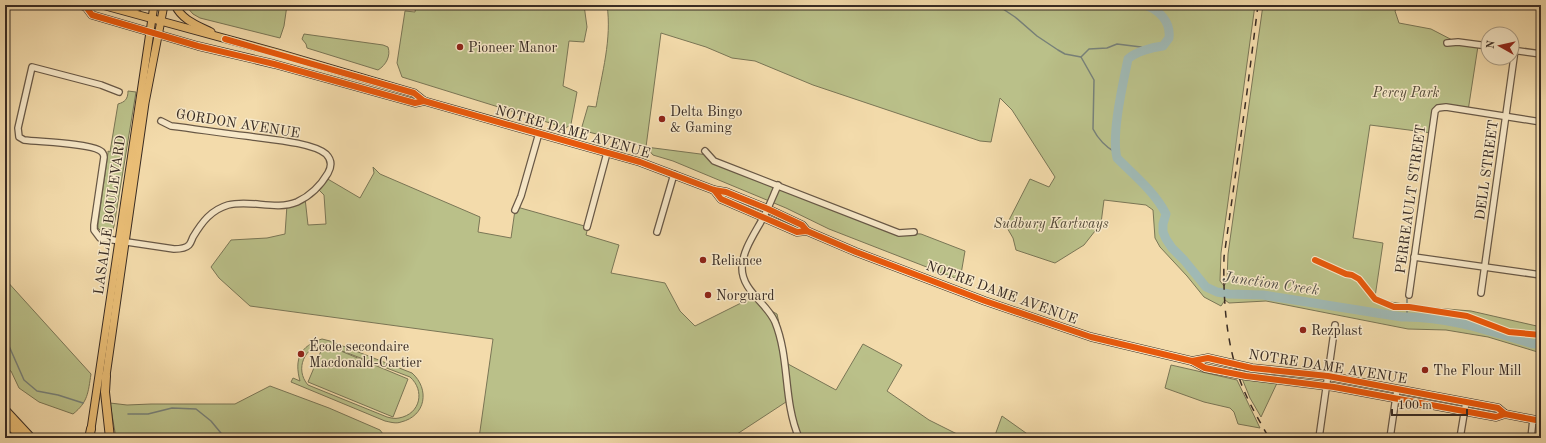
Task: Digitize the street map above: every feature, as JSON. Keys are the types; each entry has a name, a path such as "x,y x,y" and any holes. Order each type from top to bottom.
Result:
{"highway":[{"path":"106,376 110,438"},
{"path":"5,410 31,438"},
{"path":"5,420 22,438"},
{"path":"89,438 91,429"}],"main road":[{"name":"NOTRE DAME AVENUE","path":"102,5 125,10 414,93 424,101 640,162 714,190 726,192 768,209 802,225 807,231 856,252 1016,312 1104,341 1192,361 1204,368 1238,375 1326,386 1496,417 1505,414"},
{"path":"125,10 138,7 140,5"},
{"name":"LASALLE BOULEVARD","path":"106,376 149,31 154,5"},
{"name":"LASALLE BOULEVARD","path":"91,429 148,83 164,5"},
{"path":"176,5 178,12 186,20 225,39"},
{"name":"NOTRE DAME AVENUE","path":"86,6 92,15 198,46 274,64 415,103 424,101"},
{"name":"NOTRE DAME AVENUE","path":"714,190 721,199 764,218 797,232 807,231"},
{"name":"NOTRE DAME AVENUE","path":"1192,361 1208,358 1252,368 1328,376 1498,408 1505,414 1541,421"}],"street":[{"path":"1447,42 1480,45"},
{"path":"1520,51 1541,54"},
{"name":"DELL STREET","path":"1481,293 1506,116 1511,66"},
{"path":"119,92 101,85 32,67 18,128 19,137 24,140 86,146 99,149 102,152 104,157 94,230 100,238 122,242"},
{"name":"PERREAULT STREET","path":"1409,295 1434,115 1438,108 1446,107 1506,116"},
{"path":"1506,116 1541,122"},
{"name":"GORDON AVENUE","path":"122,242 174,250 182,249 188,245 208,216 220,208 239,204 290,204 305,198 319,185 331,169 331,161 323,152 292,142 171,126 161,121"},
{"path":"515,210 521,196 539,134"},
{"path":"705,151 714,160 899,232 914,232"},
{"path":"587,227 607,153"},
{"path":"657,232 674,174"},
{"path":"778,185 764,218 746,252 742,264 742,274 749,288 776,323 783,357 790,412 799,438"},
{"path":"1414,256 1541,275"},
{"path":"1319,438 1335,325"},
{"path":"1390,438 1397,390"},
{"path":"1460,438 1466,402"},
{"path":"1531,438 1533,420"}],"green space":[{"path":"185,5 287,5 284,26 280,38 200,18 193,14"},
{"path":"416,5 584,5 587,27 584,42 569,41 563,86 577,92 571,124 566,128 402,77 397,63 405,11 415,12"},
{"path":"607,5 1255,5 1221,253 1220,281 1224,286 1227,281 1228,254 1263,5 1399,5 1395,11 1399,23 1431,29 1458,43 1478,46 1468,111 1438,109 1432,133 1370,125 1353,238 1383,243 1375,297 1384,301 1423,307 1471,311 1541,327 1541,353 1488,337 1446,330 1408,329 1266,301 1229,303 1225,300 1221,306 1204,297 1160,247 1155,238 1153,210 1146,205 1104,200 1100,231 1095,231 1084,245 1055,263 1016,250 1013,238 1006,226 1030,179 1049,187 1055,177 1012,110 1000,98 991,142 980,141 813,85 755,61 732,58 706,47 661,33 646,147 581,130 588,106 596,107 607,43"},
{"path":"304,34 383,45 388,47 389,54 383,66 378,70 307,48 302,39"},
{"path":"128,91 136,92 114,226 112,232 103,233 98,228 98,224 108,151 110,152 118,104 126,100"},
{"path":"646,147 708,155 714,161 899,233 921,234 965,251 960,280 829,229 786,208 673,161 653,155"},
{"path":"373,167 380,174 480,217 478,232 511,238 515,210 517,207 588,227 586,235 619,245 611,273 665,283 680,311 695,326 755,296 766,308 777,314 788,364 836,390 863,344 902,365 887,391 929,420 965,438 799,438 789,400 731,438 479,438 493,339 250,306 219,278 211,267 231,240 267,238 285,234 287,205 305,198 308,225 326,224 324,195 317,188 326,178 360,198 374,173"},
{"path":"5,279 91,374 86,397 82,405 73,414 39,402 19,388 11,371 5,369"},
{"path":"322,339 330,341 412,373 418,379 423,394 423,401 420,408 416,414 409,419 399,423 385,421 291,382 293,378 300,381 298,366 300,354 308,345","holes":["324,344 410,377 418,388 419,395 416,407 406,416 393,418 387,417 308,385 304,379 302,366 307,354 317,346"]},
{"path":"324,344 408,379 393,417 308,382"},
{"path":"1171,365 1237,380 1260,428 1238,424 1234,412 1230,408 1204,402 1165,388"},
{"path":"1241,376 1278,381 1261,417 1250,398"},
{"path":"270,386 329,408 380,430 386,438 116,438 110,403 127,405 235,404"},
{"path":"1002,416 1033,438 994,438"}],"waterway":[{"path":"997,5 1015,17 1037,36 1065,54 1081,57 1089,49 1107,48 1117,44 1141,47 1147,50"},
{"name":"Junction Creek","path":"1144,5 1155,10 1163,17 1168,27 1169,38 1163,46 1144,50 1128,59 1115,136 1117,158 1156,198 1166,214 1163,224 1163,232 1166,239 1206,287 1217,292 1229,294 1263,295 1402,317 1435,319 1485,329 1533,344 1541,343"},
{"path":"1081,57 1094,80 1093,129 1097,136 1116,153"},
{"path":"1407,299 1407,317"},
{"path":"5,337 24,380 37,391 58,395 83,403"},
{"path":"128,414 148,414 172,408 196,409 211,421 225,438"}],"railway":[{"path":"1258,5 1224,257 1224,289 1226,321 1236,368 1247,397 1269,438"}],"cycle path":[{"path":"90,5 86,7 92,15 198,46 274,64 415,103 424,101"},
{"path":"225,39 414,93 424,101 640,162 714,190 726,192 768,209 802,225 807,231"},
{"path":"714,190 721,199 797,232 807,231 856,252 985,301 1091,337 1192,361 1205,368 1246,376 1334,387 1496,417 1505,414 1541,421"},
{"path":"1315,260 1359,279 1375,299 1394,307 1409,307 1467,316 1509,332 1541,335"},
{"path":"1192,361 1208,358 1252,368 1328,376 1498,408 1505,414"}],"place":[{"name":"Pioneer Manor","path":"460,47"},
{"name":"Delta Bingo & Gaming","path":"662,119"},
{"name":"Reliance","path":"703,260"},
{"name":"Norguard","path":"708,295"},
{"name":"Rezplast","path":"1303,330"},
{"name":"École secondaire Macdonald-Cartier","path":"301,354"},
{"name":"The Flour Mill","path":"1425,370"}],"park label":[{"name":"Percy Park","path":"1406,92"},
{"name":"Sudbury Kartways","path":"1051,223"}]}
